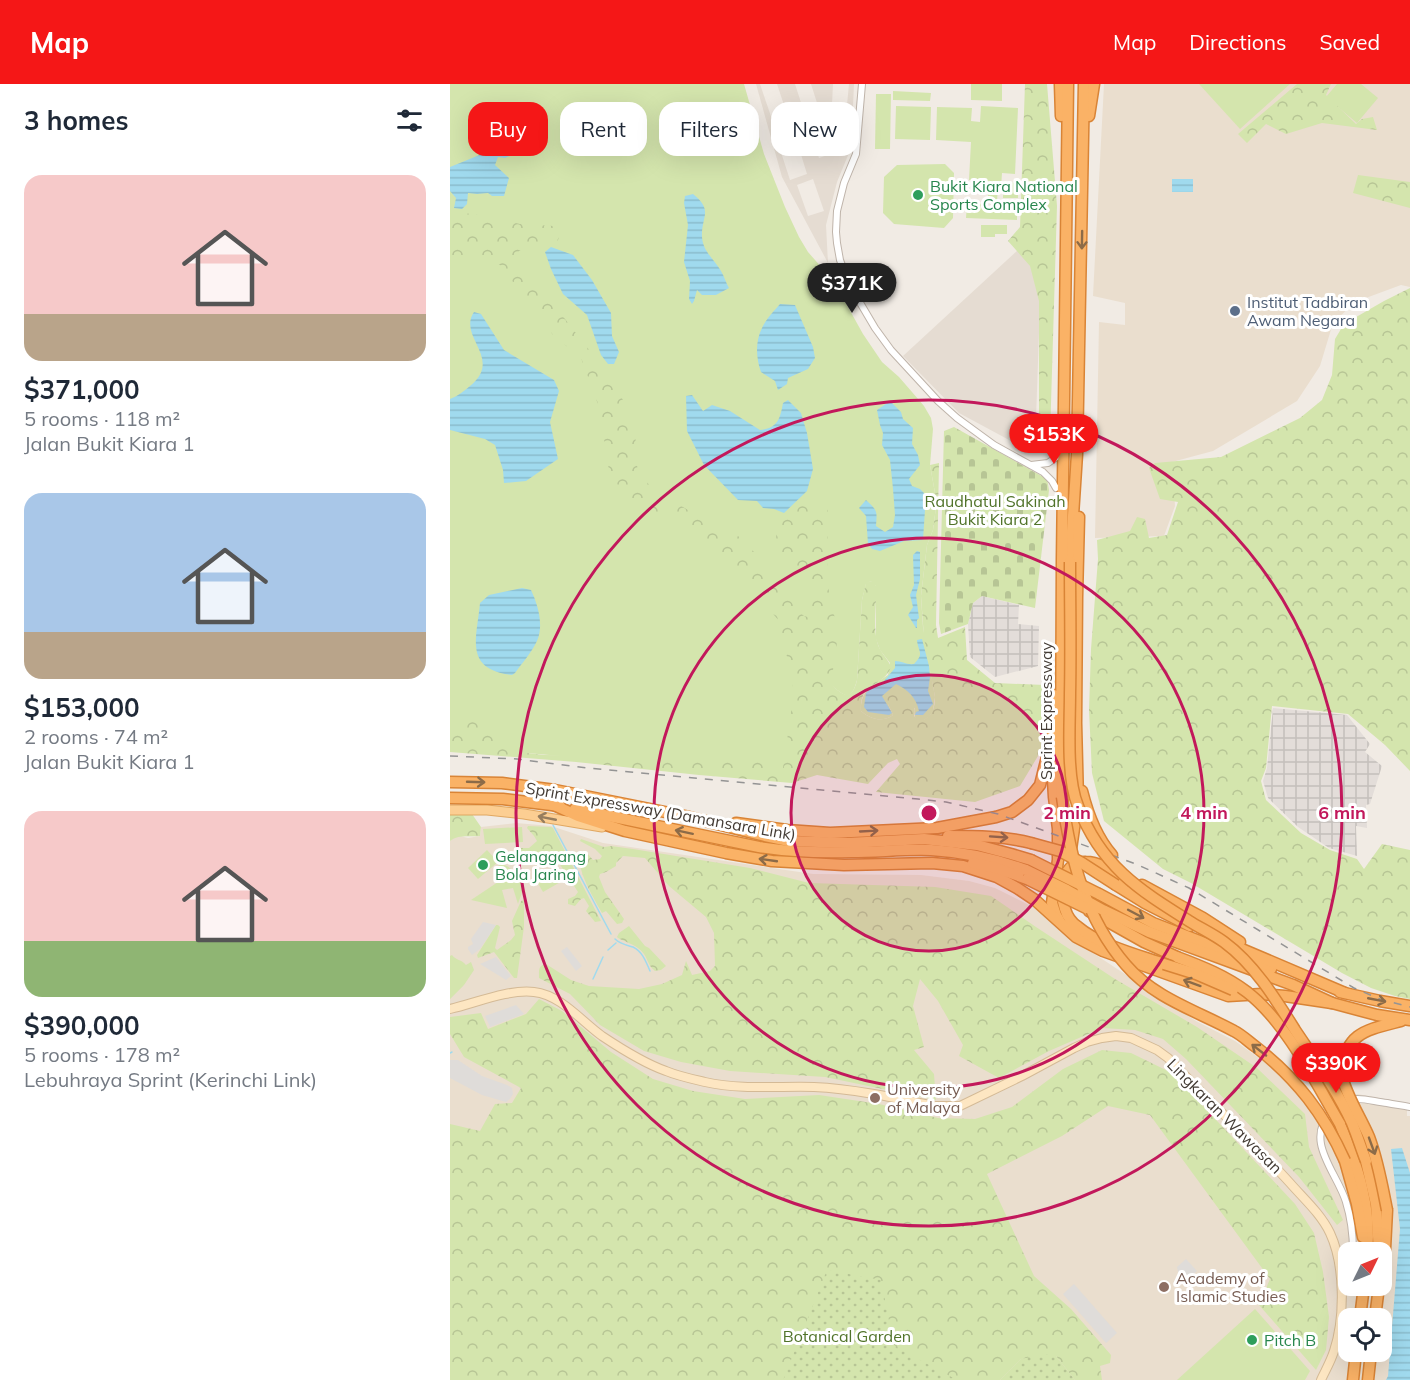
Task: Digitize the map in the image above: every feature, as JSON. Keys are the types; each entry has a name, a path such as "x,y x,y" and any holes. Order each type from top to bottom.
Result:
{"highway":[{"name":"Sprint Expressway","path":"1068,84 1063,430 1066,561 1061,759 1066,830 1083,892 1094,919 1126,966 1141,980 1183,1007 1236,1032 1288,1074 1309,1098 1350,1160 1364,1242"},
{"name":"Sprint Expressway","path":"1066,561 1077,454 1084,84"},
{"path":"1083,161 1094,84"},
{"path":"1059,87 1062,154 1066,173"},
{"path":"1063,430 1058,456 1056,488 1053,733 1058,860 1052,903 1060,921 1076,937"},
{"path":"1017,888 1029,892 1055,879 1070,853 1078,801 1077,597 1081,472 1077,454"},
{"path":"1066,561 1072,786 1086,825 1110,861 1126,879 1224,942 1251,967 1275,998 1352,1122 1366,1161 1376,1204 1378,1242"},
{"path":"685,816 787,830 830,833 937,828 996,817 1012,812 1028,800 1040,785 1053,733"},
{"path":"1078,775 1091,822 1108,850 1123,868 1142,885 1203,918 1262,958"},
{"name":"Sprint Expressway (Damansara Link)","path":"450,782 501,783 555,790 685,816 789,841 848,843 924,839 977,845 1011,854 1028,870 1149,932 1293,985 1332,1003 1377,1015 1409,1020"},
{"path":"1054,797 1058,807 1063,810 1072,808 1078,801"},
{"name":"Sprint Expressway (Damansara Link)","path":"450,798 492,798 554,805 783,851 850,853 939,851 981,856 1070,879 1153,923 1323,988 1380,1001 1410,1005"},
{"path":"554,805 578,816 625,831 772,861 864,866 932,863 963,867 998,878 1017,888 1035,900 1076,937 1103,951 1228,996 1274,995 1332,1003"},
{"path":"924,839 948,836 1014,838 1060,851 1082,862 1145,903 1224,942"},
{"path":"783,851 801,856 834,859 944,859 996,868 1028,870 1086,909 1144,942 1225,977 1248,992 1265,1009 1297,1051 1340,1124 1350,1160"},
{"path":"832,864 865,859"},
{"path":"1321,1091 1263,1015 1236,991 1196,974 1114,946 1077,927 1068,916 1064,906 1063,887 1068,868 1078,862 1100,864 1237,947 1345,993"},
{"path":"1385,1242 1387,1210 1376,1157 1346,1090 1341,1073 1343,1058 1350,1044 1361,1034 1373,1028 1409,1020"},
{"path":"1353,1380 1355,1362"},
{"path":"1368,1380 1369,1362"}],"main road":[{"path":"450,810 487,810 524,814 625,831"}],"street":[{"path":"862,84 856,153 844,183 837,211 837,243 840,260 849,284 891,350 938,401 994,445 1048,477 1056,488"},
{"path":"1030,465 1048,463 1058,456"},
{"name":"Lingkaran Wawasan","path":"450,1009 517,992 538,992 552,997 622,1048 657,1068 674,1074 733,1087 816,1087 945,1107 960,1106 993,1091 1087,1042 1116,1036 1131,1038 1157,1050 1168,1058 1268,1158 1322,1219 1338,1252"},
{"path":"1352,1242 1346,1202 1321,1148 1320,1132 1328,1116 1336,1108 1353,1099 1410,1107"},
{"name":"Lingkaran Wawasan","path":"1321,1380 1334,1350 1341,1296"}],"shaded area":[{"path":"756,84 760,84 771,116 771,138"},
{"path":"777,84 795,84 801,102 783,102"},
{"path":"811,84 833,84 832,102 817,102"},
{"path":"849,84 854,84 853,102 847,102"},
{"name":"Institut Tadbiran Awam Negara","path":"1104,84 1410,84 1410,287 1401,285 1355,302 1333,323 1320,366 1297,401 1213,451 1172,462 1175,506 1164,536 1095,538 1099,322 1125,325 1125,303 1093,296"},
{"path":"776,156 782,156 790,180 807,174 801,156 818,156 819,158 848,156 837,182 826,225 828,263 782,177","holes":["813,179 824,211 808,216 797,185"]},
{"path":"1019,249 1041,275 1036,419 1022,447 959,413 903,356"},
{"path":"982,596 1019,605 1018,624 1039,626 1038,666 995,677 970,657 968,624 973,603"},
{"path":"1273,708 1347,715 1370,744 1365,752 1382,766 1370,804 1366,805 1367,828 1356,826 1357,856 1329,848 1298,827 1268,798 1263,781 1267,768"},
{"name":"University of Malaya","path":"516,823 551,826 603,843 813,874 921,875 969,881 995,888 1037,909 1090,951 1196,1021 1235,1041 1266,1063 1289,1085 1316,1118 1357,1094 1407,1103 1407,1116 1410,1116 1410,1380 450,1380 450,841 460,836 468,838 480,836 481,827"},
{"path":"483,922 496,925 480,949 472,955 468,947 473,944 471,939"},
{"path":"567,947 582,966 576,971 561,951"},
{"path":"496,957 511,976 506,980 480,964"},
{"path":"516,1005 524,1014 490,1027 485,1016"},
{"path":"450,1060 458,1060 482,1076 507,1085 512,1088 513,1094 506,1102 482,1095 450,1078"},
{"path":"1186,1259 1197,1271 1183,1283 1177,1267"},
{"path":"1074,1284 1117,1333 1106,1343 1063,1294"}],"green space":[{"path":"450,84 744,84 749,102 659,102 659,156 759,156 759,136 785,207 808,252 830,277 882,362 899,377 924,406 931,418 933,429 930,465 936,507 933,530 927,545 921,596 923,627 935,697 933,711 929,717 920,722 915,716 915,708 888,704 893,715 885,719 872,718 861,711 865,693 888,675 890,663 880,650 876,639 876,586 871,581 866,584 862,600 855,687 850,695 847,695 831,685 782,776 450,748"},
{"path":"971,84 1002,84 1002,101 971,100"},
{"path":"1025,84 1047,84 1057,206 1050,437 1025,446 1039,423 1039,301 1030,266 1008,241 1020,227"},
{"path":"1199,84 1290,84 1240,129"},
{"path":"1297,84 1331,84 1326,95 1356,124 1362,119 1373,117 1377,130 1322,123 1286,134 1266,124 1247,143 1238,134"},
{"path":"1337,84 1361,84 1378,98 1357,123 1326,97"},
{"path":"893,91 931,93 930,101 893,100"},
{"name":"Bukit Kiara National Sports Complex","path":"876,94 891,94 890,149 875,149"},
{"path":"896,106 931,107 930,140 895,139"},
{"path":"981,106 1018,108 1015,174 1002,173 997,200 988,199 988,181 969,180 971,142 936,140 937,107 972,108 971,121 980,122"},
{"name":"Bukit Kiara National Sports Complex","path":"945,164 954,173 953,218 944,228 894,224 883,213 884,177 897,165"},
{"path":"1358,175 1410,182 1410,208 1353,193"},
{"path":"1003,182 1018,183 1018,198 1003,198"},
{"path":"1000,202 1017,202 1017,220 966,218 967,203 987,204 988,210 999,211"},
{"path":"450,211 520,224 554,226 559,229 558,240 554,244 546,248 522,250 514,257 604,369 626,405 634,425 636,461 643,478 654,490 738,536 758,556 798,611 808,617 812,605 808,589 778,546 776,534 786,514 794,506 803,500 812,498 821,502 828,511 827,579 837,642 831,684 847,695 855,687 862,600 866,583 874,582 877,641 891,667 883,679 864,694 861,711 877,719 885,719 893,715 887,696 898,689 905,691 911,697 914,716 920,721 930,715 934,705 935,697 924,638 921,596 927,545 933,530 936,507 930,465 939,463 936,625 938,638 965,627 967,660 995,683 1045,685 1041,751 1020,786 975,802 876,792 900,764 897,759 888,763 868,784 817,775 792,783 450,752 450,726 476,720 527,753 743,757 770,766 782,775 794,692 780,622 746,582 719,562 703,533 664,516 647,515 610,477 599,407 581,358 552,334 548,318 535,315 503,267 490,259 450,260"},
{"path":"981,225 1007,225 1007,234 981,237"},
{"path":"1410,288 1410,771 1385,745 1348,714 1272,706 1266,768 1261,781 1266,800 1301,833 1330,850 1357,859 1364,869 1382,844 1410,850 1410,999 1371,988 1342,973 1191,883 1163,869 1104,821 1092,773 1089,710 1098,559 1097,540 1130,531 1137,517 1145,519 1149,538 1167,535 1178,502 1160,499 1149,468 1155,463 1221,457 1300,418 1322,400 1332,375 1335,339 1344,324"},
{"name":"Raudhatul Sakinah Bukit Kiara 2","path":"954,427 1047,479 1049,490 1035,608 982,596 973,603 968,624 941,634 939,623 944,431"},
{"path":"450,814 472,814 481,827 480,836 460,837 450,841"},
{"path":"528,826 553,828 601,921 595,922 586,911 589,906 584,898 575,906 568,904 568,899 578,892 554,859 540,854 517,858 521,848 529,848 537,841 527,828"},
{"path":"522,827 523,842 485,844 483,829"},
{"path":"581,839 604,847 633,849 750,868 809,883 935,887 991,896 1115,979 1197,1027 1257,1068 1305,1114 1309,1147 1343,1220 1337,1225 1299,1177 1186,1059 1163,1039 1135,1030 1102,1028 1049,1051 999,1078 959,1056 963,1045 938,1001 920,979 913,1006 924,1047 914,1050 934,1074 936,1100 825,1077 730,1071 681,1062 644,1051 600,1025 570,994 539,978 540,967 546,964 571,980 589,986 639,989 662,984 682,975 686,961 692,975 710,971 715,966 714,933 706,917 669,886 645,858 623,856 616,866 600,874 605,892 624,919 622,923 617,924 606,911 602,913 581,869 580,855 588,854 593,860 600,859 602,856 595,849 580,841"},
{"name":"Gelanggang Bola Jaring","path":"487,850 498,862 478,879 468,868"},
{"path":"501,863 519,877 522,884 518,904 513,888 502,890 507,908 471,900 507,875 506,870 498,866"},
{"path":"557,868 564,880 543,892 536,880"},
{"path":"524,900 524,927 517,978 514,978 494,952 478,958 477,955 496,925 500,927 495,948 497,950 511,940 515,935 512,921 521,901"},
{"path":"629,926 645,946 666,966 655,971 642,951 617,937"},
{"path":"452,955 466,965 471,962 474,970 464,985 450,999 450,956"},
{"path":"539,999 562,1011 611,1052 653,1079 693,1091 745,1099 819,1095 879,1104 938,1118 975,1119 1012,1107 1063,1069 1102,1050 1131,1053 1172,1073 1295,1204 1314,1233 1323,1272 1329,1317 1326,1350 1316,1370 1259,1305 1270,1279 1150,1115 1108,1106 1062,1136 987,1174 1034,1276 1071,1309 1111,1355 1110,1363 1100,1366 1102,1380 1075,1380 1056,1356 1021,1359 1000,1380 450,1380 450,1124 480,1131 495,1104 512,1103 521,1088 464,1057 450,1034 450,1017 481,1013 488,1029 526,1014"},
{"name":"Botanical Garden","path":"827,1270 881,1280 894,1346 957,1380 783,1380"},
{"name":"Pitch B","path":"1255,1309 1310,1371 1305,1380 1177,1380"},
{"path":"1045,1354 1056,1356 1075,1380 1000,1380 1021,1359"}],"water":[{"path":"477,156 510,156 498,157 495,165 509,178 504,196 468,193 467,204 462,209 454,208 456,198 450,191 450,167"},
{"path":"1172,179 1193,179 1193,192 1172,192"},
{"path":"693,194 705,210 703,242 729,288 716,295 702,295 697,290 692,304 689,299 690,281 684,262 688,225 684,203 685,196"},
{"path":"551,247 573,255 592,280 611,313 612,336 619,352 614,364 608,364 601,355 587,315 563,294 545,252"},
{"path":"780,304 795,305 813,347 815,358 808,369 788,378 787,384 778,390 775,381 761,372 757,350 762,328"},
{"path":"474,312 481,314 504,350 554,380 559,391 550,422 558,459 526,481 504,483 503,470 495,445 485,439 450,430 450,399 470,386 479,376 483,366 482,357 471,330 470,321"},
{"path":"692,395 703,411 712,405 730,411 760,430 771,427 777,422 783,403 788,400 801,413 807,433 813,469 807,491 784,513 763,508 757,501 738,500 704,465 687,431 686,396"},
{"path":"890,401 913,428 912,444 920,465 909,479 912,486 920,489 926,495 923,540 904,541 880,551 872,549 868,544 866,516 859,508 866,500 876,512 876,526 885,532 893,527 895,515 890,460 882,445 883,433 877,410"},
{"path":"917,551 920,552 920,579 916,595 919,618 916,628 908,615 913,607 910,595 914,585 913,555"},
{"path":"522,588 531,590 538,609 539,635 515,673 512,675 496,672 486,666 476,650 480,603 489,595"},
{"path":"922,639 929,666 928,691 933,704 923,715 915,715 919,711 914,698 908,691 896,684 882,696 892,713 889,715 868,712 864,707 866,693 884,681 895,668 895,661 914,664 920,655 917,640"},
{"path":"1402,1148 1410,1173 1410,1380 1386,1380 1389,1362 1392,1362 1392,1327 1400,1229 1391,1149"}],"waterway":[{"path":"553,825 611,934"},
{"path":"615,939 639,952 650,971"},
{"path":"608,950 616,943"},
{"path":"593,979 603,957"}],"railway":[{"path":"450,756 517,759 587,768 918,799 946,802 998,814 1136,864 1189,888 1354,988 1380,999 1410,1007"}],"place":[{"name":"Bukit Kiara National Sports Complex","path":"918,195"},
{"name":"Institut Tadbiran Awam Negara","path":"1235,311"},
{"name":"Gelanggang Bola Jaring","path":"483,865"},
{"name":"University of Malaya","path":"875,1098"},
{"name":"Academy of Islamic Studies","path":"1164,1287"},
{"name":"Pitch B","path":"1252,1340"}]}
